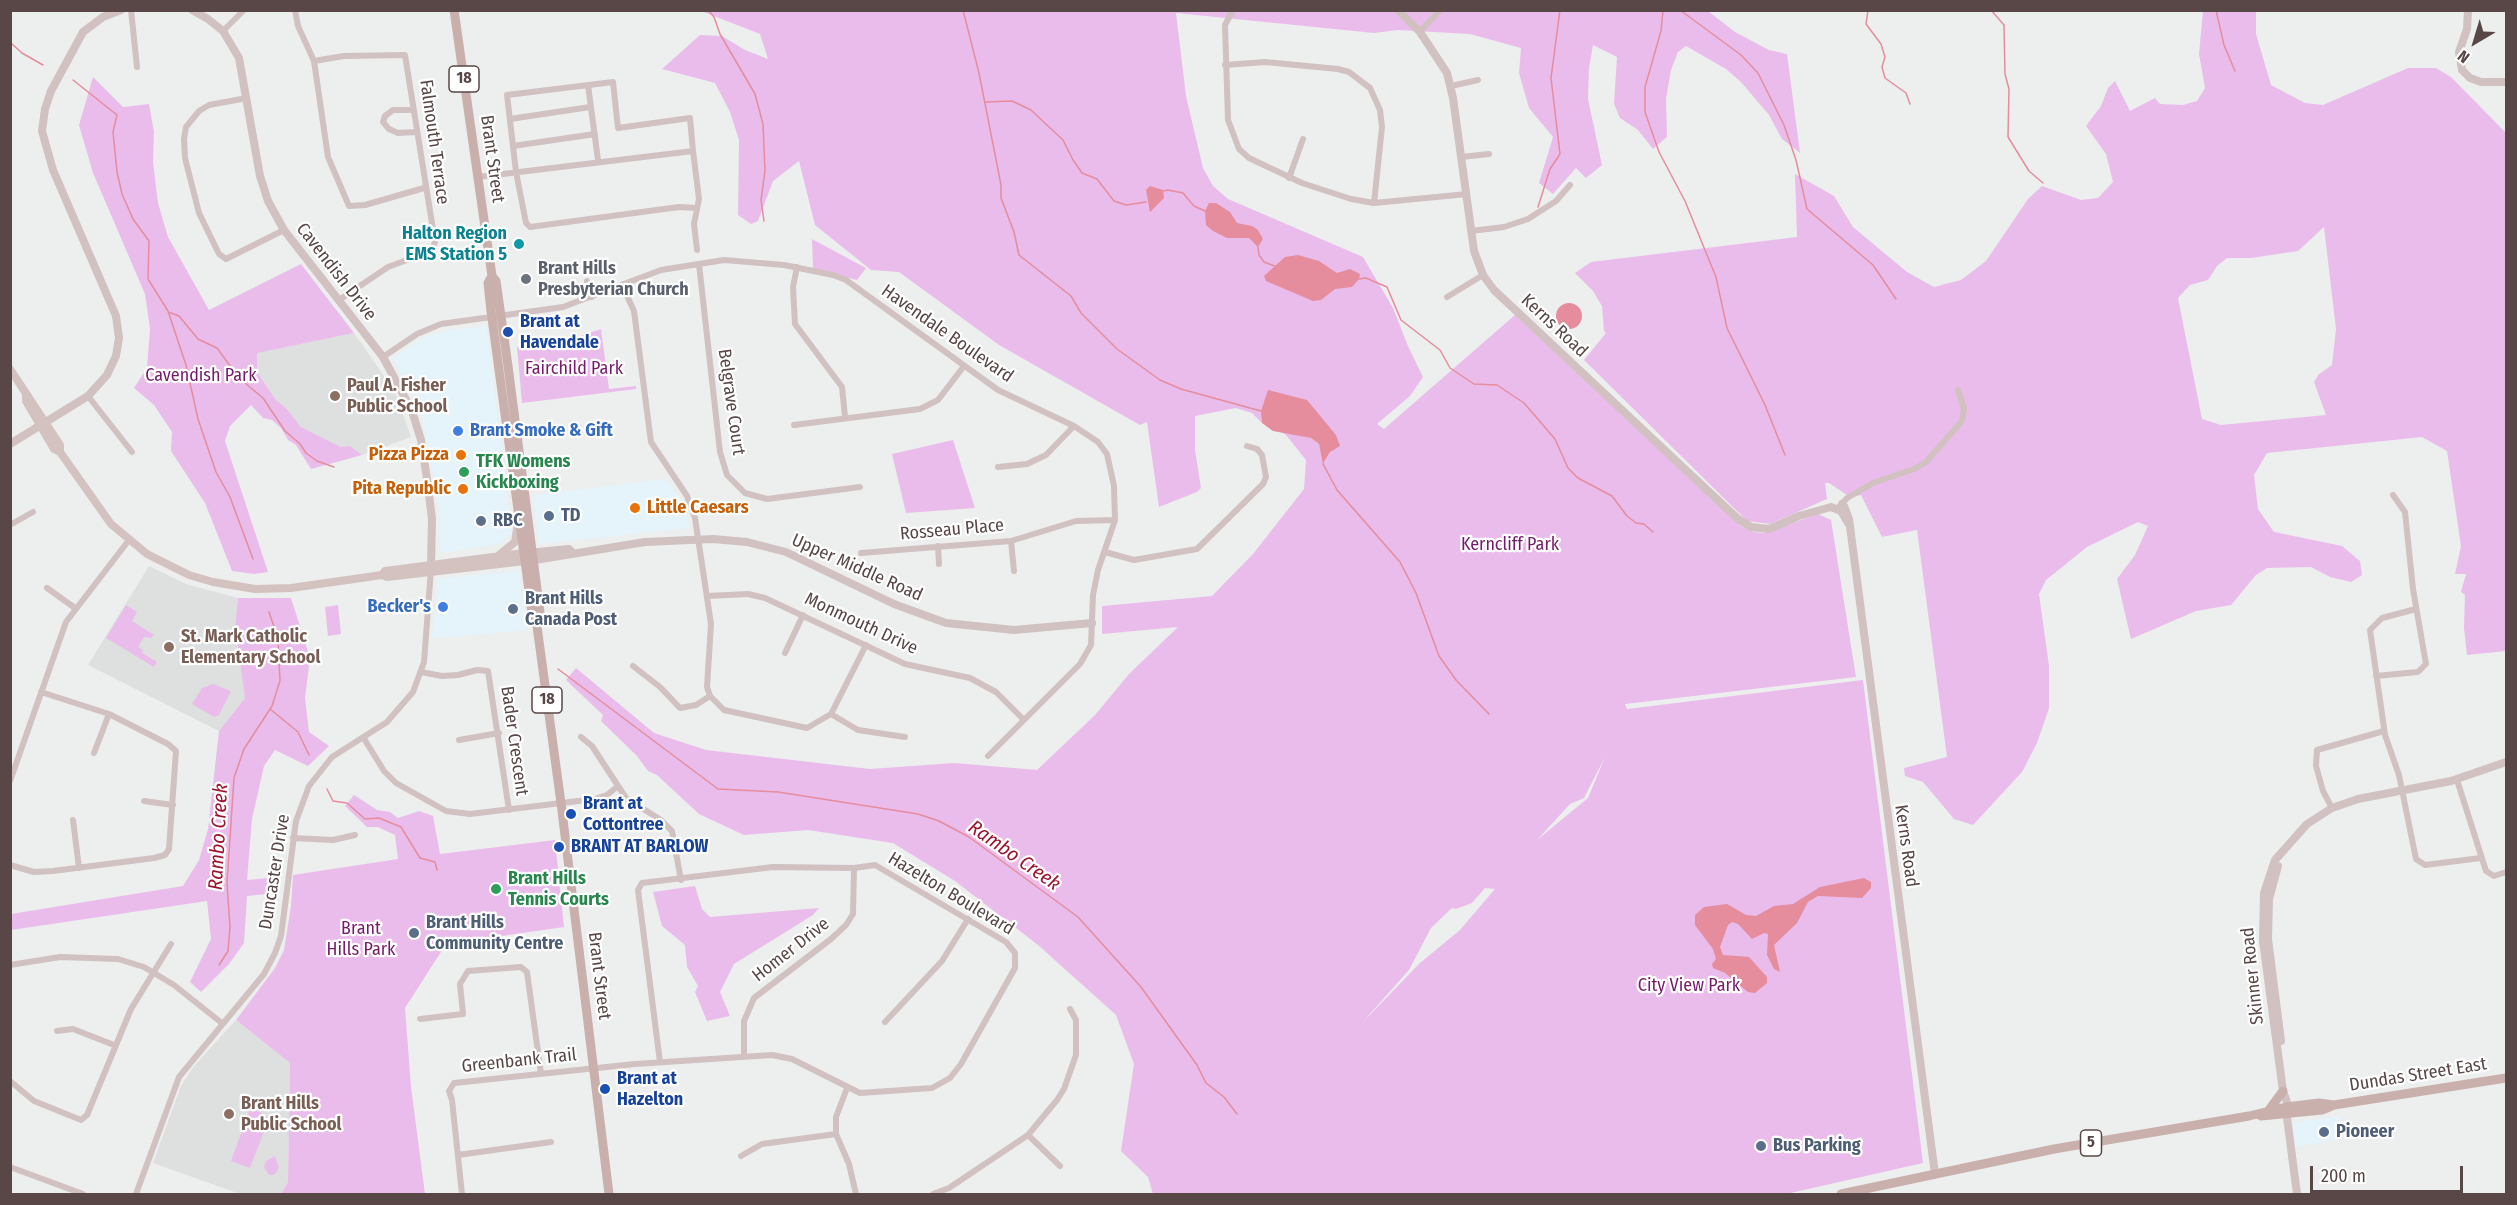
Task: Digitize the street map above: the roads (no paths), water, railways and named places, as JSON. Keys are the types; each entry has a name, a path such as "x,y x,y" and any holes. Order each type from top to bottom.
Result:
{"main road":[{"name":"Brant Street","path":"454,10 492,276 488,284 497,316 528,557"},
{"name":"Brant Street","path":"497,316 519,518 540,612 536,619 609,1194"},
{"name":"Upper Middle Road","path":"10,369 26,394 26,401 43,423 54,449 60,452 97,506 129,540 168,566 213,582 255,589 291,588 382,575 387,577 495,556 528,557"},
{"path":"495,556 506,551 515,542 519,518"},
{"name":"Upper Middle Road","path":"431,569 528,557"},
{"name":"Dundas Street East","path":"2248,1116 2269,1110 2319,1103 2334,1105 2506,1078"},
{"path":"2269,1110 2283,1091"},
{"name":"Dundas Street East","path":"1935,1174 2054,1149 2286,1108"},
{"name":"5","path":"1841,1194 1935,1174"}],"street":[{"path":"10,444 88,396 100,385 112,365 118,347 118,326 106,289 44,147 42,120 51,91 83,32 103,16 121,10"},
{"path":"131,10 137,67"},
{"name":"Cavendish Drive","path":"192,10 223,31 239,58 260,176 268,201 284,230 383,357 402,390 421,440 432,519 431,569"},
{"path":"223,31 244,10"},
{"path":"295,10 298,26 314,61 328,157 349,206 366,205 424,188"},
{"path":"1233,10 1225,25 1225,66 1228,120 1239,149 1260,165 1289,178 1351,199 1374,203 1467,194"},
{"name":"Kerns Road","path":"1398,10 1420,32 1435,52 1451,86 1474,251 1483,275 1520,316 1681,463 1738,519 1751,527 1769,529 1815,511 1840,507 1848,523 1935,1174"},
{"path":"1420,32 1440,10"},
{"path":"2468,10 2469,22 2458,59 2462,70 2470,78 2481,82 2506,82"},
{"name":"Falmouth Terrace","path":"314,61 344,56 405,54 415,132 435,242 429,256 415,257 388,267 339,300"},
{"path":"1225,66 1265,62 1338,69 1349,72 1370,88 1380,110 1382,127 1374,203"},
{"path":"1451,86 1478,80"},
{"path":"697,207 679,207 530,227 526,223 516,172 507,95 613,82 618,128 690,118 699,199 694,224 697,250"},
{"path":"588,85 598,160"},
{"path":"248,99 209,105 199,111 186,127 185,158 198,213 219,254 226,259 284,230"},
{"path":"510,119 590,107"},
{"path":"413,110 393,110 385,116 383,122 389,129 398,133 415,132"},
{"path":"513,146 595,134"},
{"path":"1289,178 1304,139"},
{"path":"478,177 598,160 693,151"},
{"path":"1461,157 1489,154"},
{"path":"1471,231 1504,227 1528,219 1556,201 1570,185"},
{"name":"Havendale Boulevard","path":"383,357 407,339 429,328 563,307 661,270 724,260 797,267 846,280 998,390 1074,426 1098,442 1107,454 1113,486 1115,520 1093,595 1091,645 1087,655 988,756"},
{"name":"Belgrave Court","path":"699,264 720,452 732,480 745,493 767,499 860,487"},
{"path":"797,267 793,295 795,324 842,387 845,417"},
{"path":"1447,297 1483,275"},
{"path":"587,281 592,297"},
{"path":"622,285 634,312 651,442 687,496 695,518 712,633 707,687 710,696 724,710 807,729 831,714 866,645"},
{"path":"794,425 920,409 938,400 964,366"},
{"path":"1840,507 1846,498 1873,483 1914,470 1926,462 1962,421 1964,408 1958,390"},
{"path":"88,396 132,452"},
{"path":"998,467 1027,464 1046,455 1074,426"},
{"path":"1105,552 1134,560 1197,549 1263,484 1266,477 1262,455 1257,449 1247,446"},
{"path":"2376,676 2418,672 2424,668 2426,659 2416,609 2405,512 2393,495"},
{"path":"10,525 33,512"},
{"name":"Rosseau Place","path":"861,553 1011,541 1076,521 1115,520"},
{"name":"Upper Middle Road","path":"528,557 570,555 572,552 699,538 747,542 786,552 894,604 946,623 1014,630 1092,623"},
{"path":"10,781 14,759 66,622 129,540"},
{"path":"1011,541 1014,571"},
{"path":"938,546 939,564"},
{"name":"Duncaster Drive","path":"136,1194 179,1077 264,975 275,953 281,936 293,838 302,800 315,777 332,757 399,712 413,692 422,672 426,645 431,569"},
{"path":"47,588 75,608"},
{"name":"Monmouth Drive","path":"707,596 748,594 765,598 905,664 984,683 1023,720"},
{"path":"2416,609 2393,613 2371,626 2384,731 2402,791 2418,862 2426,865 2481,858"},
{"path":"785,653 803,615"},
{"path":"633,666 660,687 680,708 696,705 710,696"},
{"name":"Bader Crescent","path":"422,672 442,676 477,670 488,671 509,810"},
{"path":"10,865 34,872 79,868 165,855 169,849 176,751 168,744 109,714 41,692"},
{"path":"94,753 109,714"},
{"path":"831,714 858,730 905,737"},
{"path":"2332,808 2323,791 2316,766 2317,750 2384,731"},
{"path":"459,740 499,733"},
{"path":"363,737 384,771 396,783 446,811 470,814 561,803 601,797 618,786"},
{"path":"581,737 592,746 626,798 661,820 672,831 681,880"},
{"name":"Skinner Road","path":"2286,1108 2262,941 2262,911 2275,860 2307,824 2332,808 2358,799 2457,780 2506,762"},
{"path":"2457,780 2486,871 2491,876 2506,872"},
{"path":"144,801 173,805"},
{"path":"73,820 79,868"},
{"path":"293,838 333,840 355,835"},
{"name":"Skinner Road","path":"2284,850 2269,899 2268,939 2286,1108"},
{"name":"Hazelton Boulevard","path":"594,1069 744,1055 772,1055 792,1059 860,1093 932,1088 956,1071 1015,968 1017,958 1013,949 1006,942 875,866 773,867 642,883 638,890 660,1062"},
{"name":"Homer Drive","path":"744,1055 744,1021 754,998 846,926 853,914 854,868"},
{"path":"885,1022 942,961 968,919"},
{"path":"10,1082 26,1097 81,1120 91,1106 114,1045 131,1009 171,944"},
{"path":"10,965 60,957 118,959 154,973 223,1024"},
{"path":"420,1019 463,1014 459,984 468,971 521,967 527,972 541,1074"},
{"path":"933,1194 943,1193 1028,1135 1057,1100 1072,1070 1076,1055 1076,1020 1070,1009"},
{"path":"57,1031 73,1029 114,1045"},
{"name":"Greenbank Trail","path":"462,1194 452,1100 449,1091 454,1083 594,1069"},
{"path":"846,1088 836,1117 836,1134 849,1164 856,1194"},
{"path":"2286,1108 2297,1194"},
{"path":"741,1156 762,1144 836,1134"},
{"path":"1028,1135 1060,1166"},
{"path":"458,1155 551,1142"},
{"path":"10,1167 83,1194"},
{"path":"59,1194 62,1187"}],"waterway":[{"path":"708,10 714,17 720,34 755,94 763,124 765,171 761,200 764,221"},
{"path":"963,10 979,73 1001,185 1001,198 1014,232 1019,255 1071,296 1081,313 1117,349 1160,380 1181,389 1261,411"},
{"path":"1538,207 1550,169 1560,154 1551,78 1560,10"},
{"path":"1663,10 1661,31 1645,87 1645,112 1659,152 1685,201 1716,277 1727,328 1765,405 1785,455"},
{"path":"1680,10 1741,55 1758,73 1784,125 1796,160 1807,209 1873,265 1896,299"},
{"path":"1868,10 1866,24 1881,44 1885,57 1882,67 1885,78 1906,93 1910,104"},
{"path":"1991,10 2004,25 2005,74 2009,89 2008,137 2029,171 2043,183"},
{"path":"2216,10 2224,45 2235,71"},
{"path":"11,43 22,53 43,65"},
{"name":"Rambo Creek","path":"73,80 117,115 113,132 117,172 122,194 133,219 149,241 148,279 168,311 186,365 198,419 216,472 230,497 253,559"},
{"path":"986,102 1012,101 1031,110 1063,140 1082,173 1097,179 1114,201 1126,205 1146,202"},
{"path":"1163,191 1183,193 1194,206 1205,211"},
{"path":"1258,247 1259,255 1264,262 1277,267"},
{"path":"1359,279 1366,278 1387,287 1401,320 1440,350 1450,368 1474,384 1497,385 1524,403 1555,439 1568,468 1578,478 1612,496 1627,516 1636,523 1644,524 1653,532"},
{"path":"168,312 179,316 198,339 217,348 239,378 263,398 285,431 300,444 306,453 317,461 334,467"},
{"path":"1323,464 1337,490 1400,562 1416,593 1439,656 1456,680 1489,714"},
{"name":"Rambo Creek","path":"219,965 228,951 230,927 227,883 234,778 244,749 272,706 280,681 278,638 269,612"},
{"name":"Rambo Creek","path":"558,669 718,789 778,792 918,814 939,821 969,837 1078,917 1141,987 1197,1065 1206,1083 1224,1097 1237,1114"},
{"path":"270,709 298,732 309,755"},
{"path":"327,789 333,801 347,803 365,819 379,818 401,827 420,858 435,862 437,870"}],"place":[{"name":"Halton Region EMS Station 5","path":"519,244"},
{"name":"Brant Hills Presbyterian Church","path":"526,279"},
{"name":"Brant at Havendale","path":"508,332"},
{"name":"Paul A. Fisher Public School","path":"335,396"},
{"name":"Brant Smoke & Gift","path":"458,431"},
{"name":"Pizza Pizza","path":"461,455"},
{"name":"TFK Womens Kickboxing","path":"464,472"},
{"name":"Pita Republic","path":"463,489"},
{"name":"Little Caesars","path":"635,508"},
{"name":"TD","path":"549,516"},
{"name":"RBC","path":"481,521"},
{"name":"Becker's","path":"443,607"},
{"name":"Brant Hills Canada Post","path":"513,609"},
{"name":"St. Mark Catholic Elementary School","path":"169,647"},
{"name":"Brant at Cottontree","path":"571,814"},
{"name":"BRANT AT BARLOW","path":"559,847"},
{"name":"Brant Hills Tennis Courts","path":"496,889"},
{"name":"Brant Hills Community Centre","path":"414,933"},
{"name":"Brant at Hazelton","path":"605,1089"},
{"name":"Brant Hills Public School","path":"229,1114"},
{"name":"Pioneer","path":"2324,1132"},
{"name":"Bus Parking","path":"1761,1146"}],"park label":[{"name":"Fairchild Park","path":"574,369"},
{"name":"Cavendish Park","path":"201,376"},
{"name":"Kerncliff Park","path":"1510,545"},
{"name":"Brant Hills Park","path":"361,939"},
{"name":"City View Park","path":"1689,986"}]}
